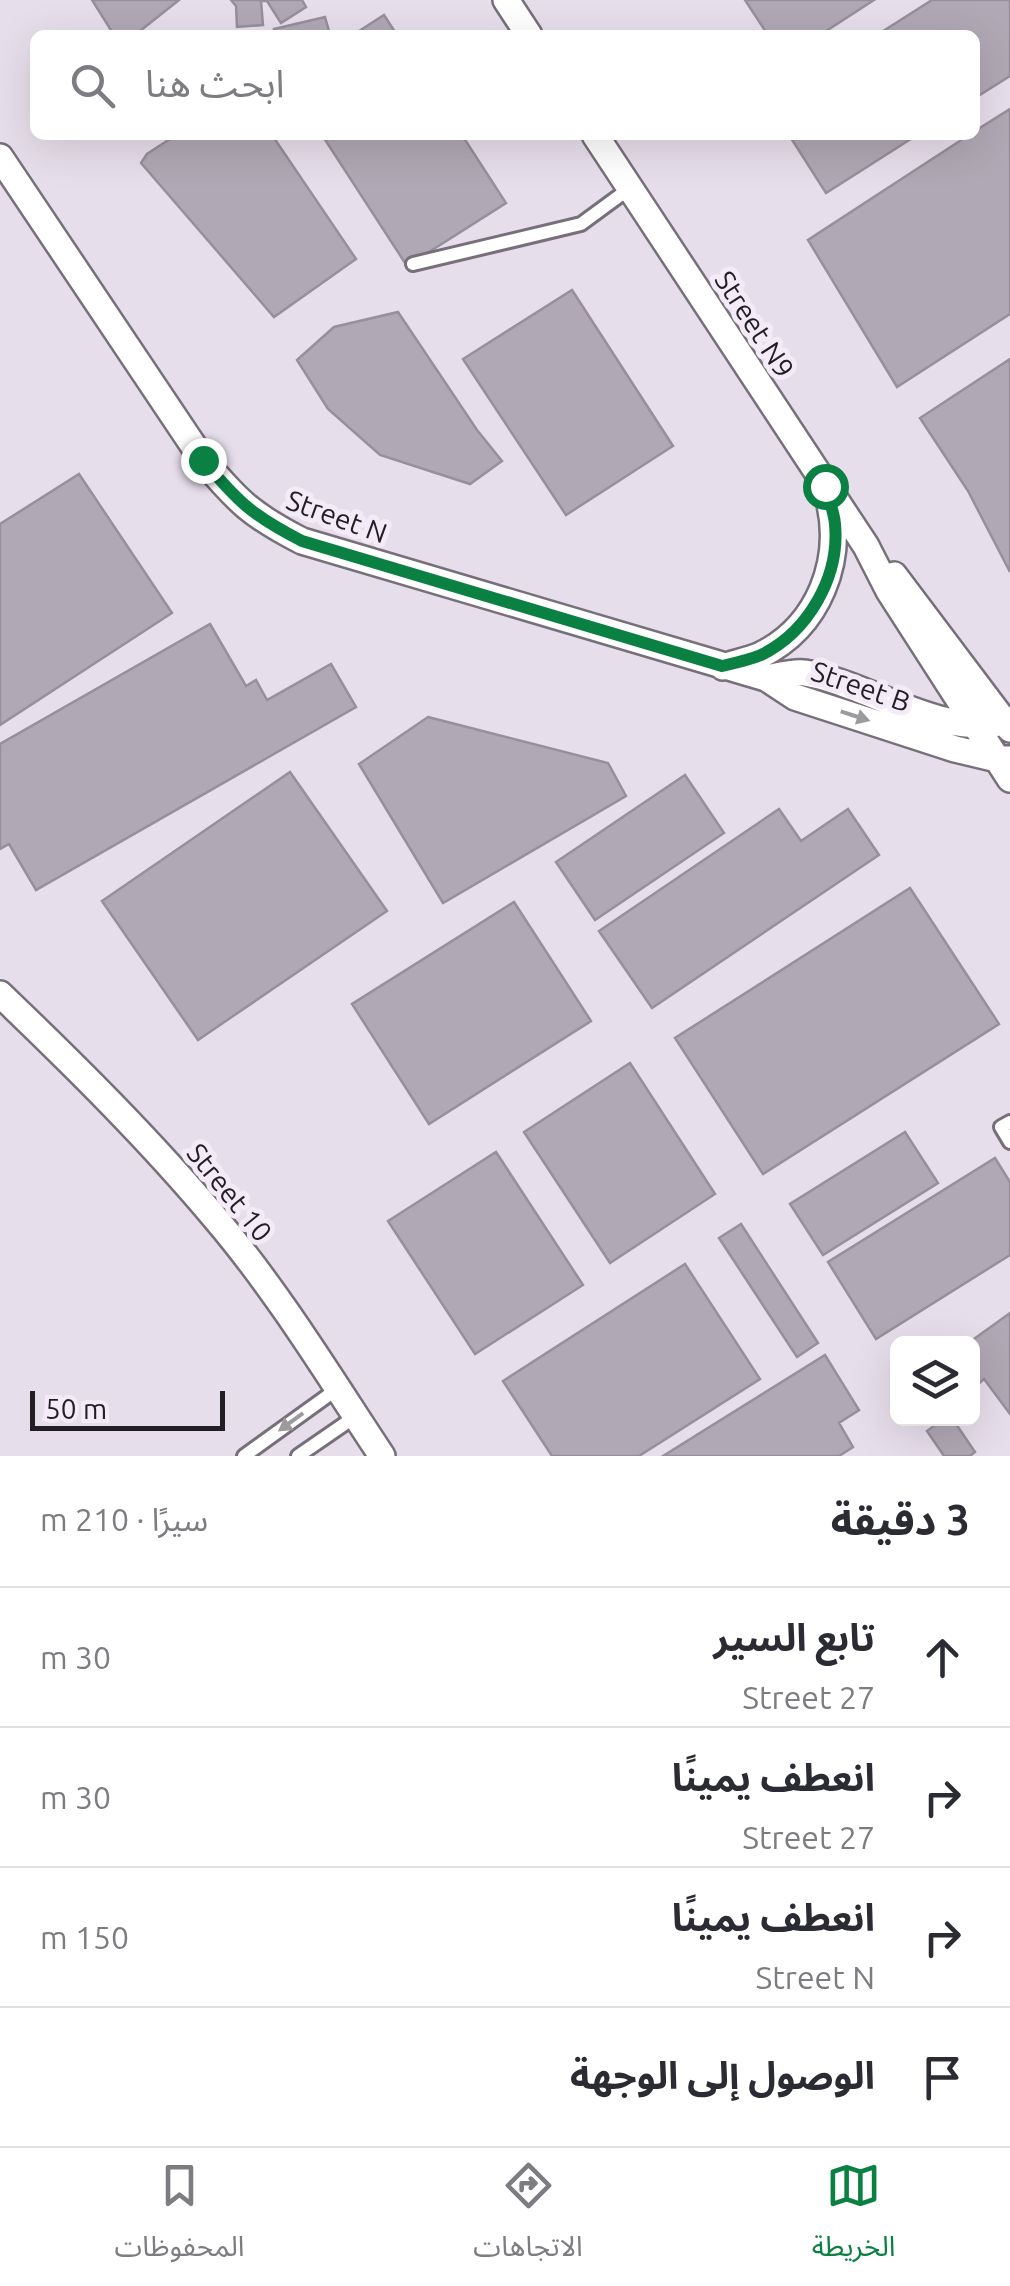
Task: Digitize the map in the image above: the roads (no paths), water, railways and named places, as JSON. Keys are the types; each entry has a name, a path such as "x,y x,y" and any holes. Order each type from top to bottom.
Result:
{"street":[{"path":"506,0 526,30"},
{"name":"Street N9","path":"598,140 866,546 889,591 976,726 1006,766"},
{"name":"Street N","path":"0,157 203,460 232,495 260,520 302,541 766,678"},
{"path":"722,666 760,655 794,632 818,601 833,564 835,524 825,486"},
{"name":"Street N9","path":"866,546 904,585 1009,723"},
{"name":"Street B","path":"766,678 802,672 955,722 976,726 1009,723"},
{"name":"Street B","path":"766,678 796,697 1006,766"},
{"name":"Street 10","path":"0,994 150,1142 219,1222 278,1300 382,1456"}],"lane":[{"path":"413,264 580,224 630,188"},
{"path":"1010,1122 1001,1128 1010,1142"},
{"path":"244,1456 337,1388"},
{"path":"298,1456 356,1416"}]}
